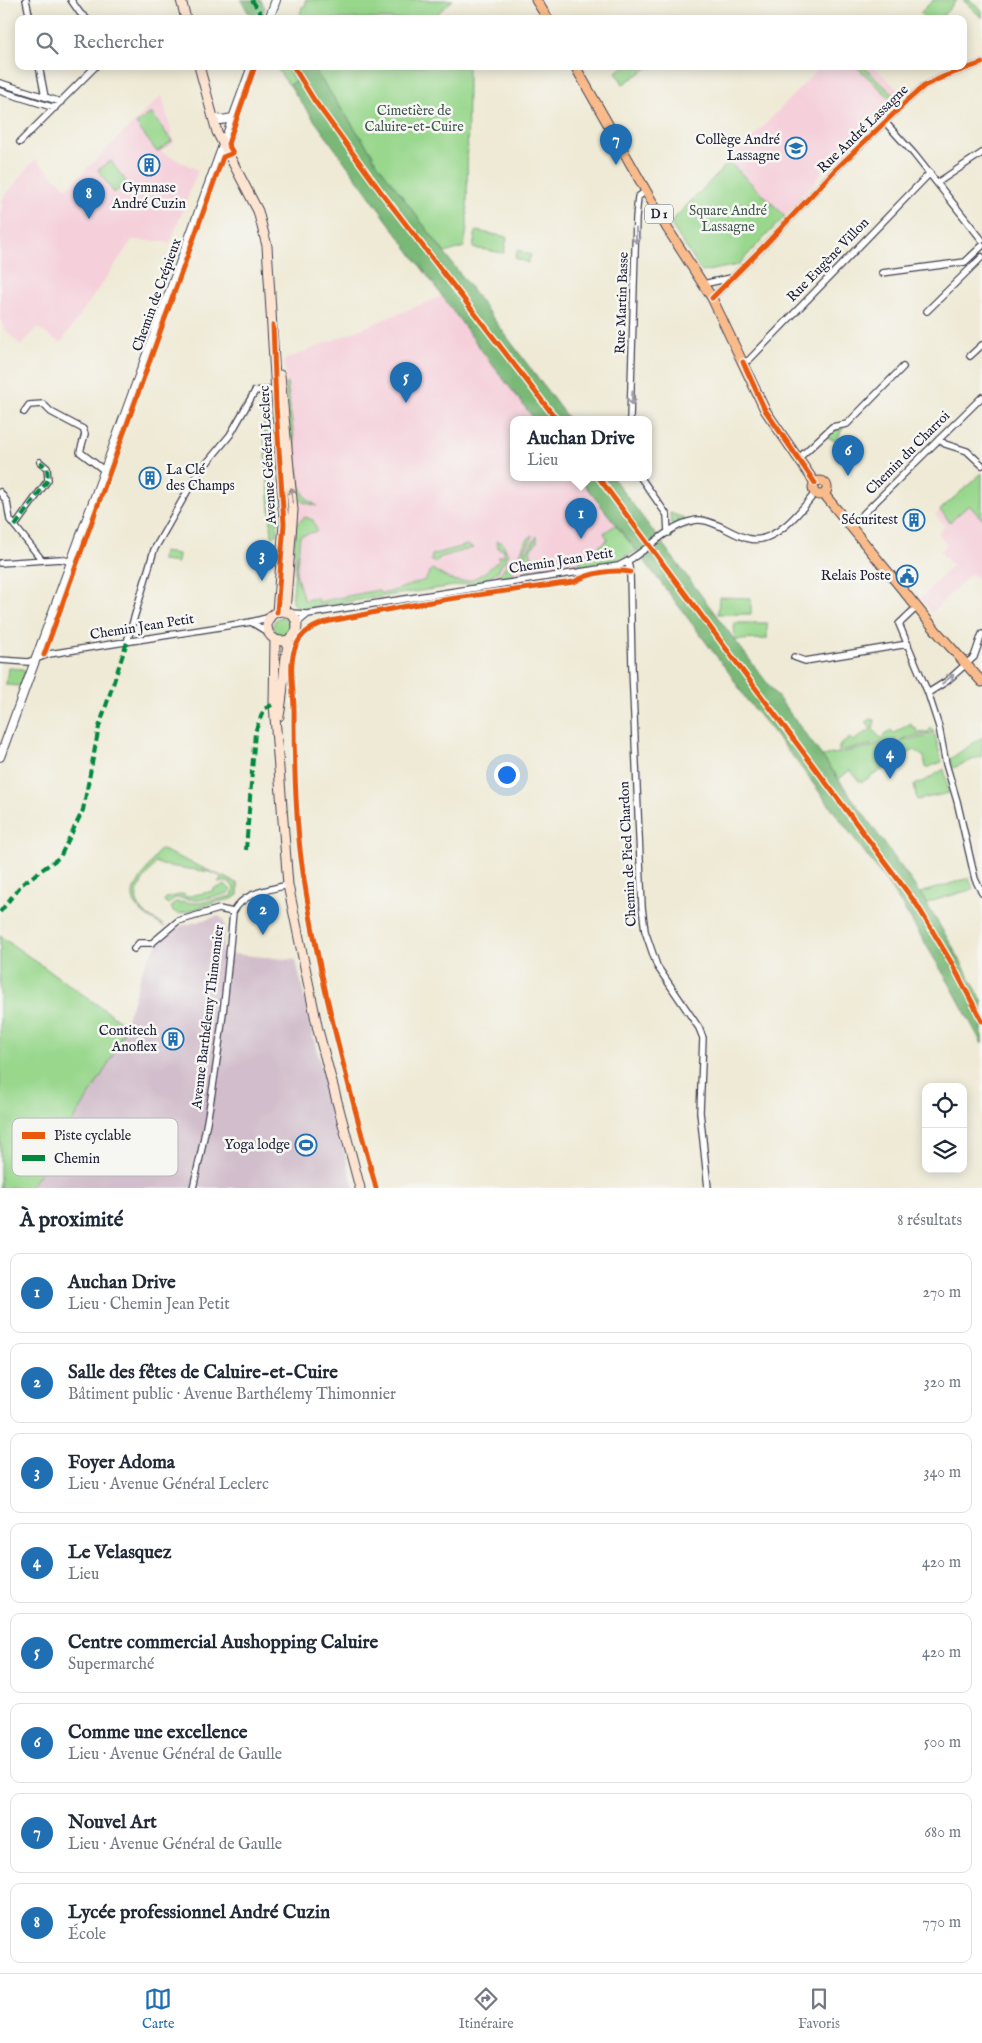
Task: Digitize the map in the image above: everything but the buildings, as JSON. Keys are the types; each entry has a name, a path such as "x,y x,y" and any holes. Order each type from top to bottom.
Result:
{"main road":[{"path":"181,0 185,15"},
{"path":"536,0 545,15"},
{"name":"Avenue Général Leclerc","path":"200,70 217,132 251,197 264,231 269,259 278,388 284,524 280,614"},
{"name":"D 1","path":"577,70 646,191 712,298 744,362 765,410 815,483"},
{"path":"819,494 828,488 826,484 820,481 815,483 813,487 819,494 851,526 927,619 941,630 969,662 982,682"},
{"path":"277,728 282,697 284,659 289,640 296,632 297,623 280,614 268,624 272,636 274,697 288,885 318,1030 360,1188"},
{"path":"272,636 280,641 289,640"},
{"path":"969,662 982,672"}],"street":[{"path":"26,0 29,15"},
{"path":"71,0 83,15"},
{"path":"270,15 276,0"},
{"name":"Rue André Lassagne","path":"967,68 982,63"},
{"path":"40,70 45,97"},
{"path":"20,142 92,70"},
{"name":"Chemin de Crépieux","path":"0,757 251,70"},
{"name":"Rue André Lassagne","path":"712,298 743,268 835,170 924,86 962,70"},
{"path":"0,83 61,102"},
{"path":"0,91 55,108"},
{"path":"213,118 224,120 233,118"},
{"path":"885,122 930,173 982,240"},
{"path":"937,183 982,152"},
{"name":"Rue Eugène Villon","path":"744,362 749,360 930,173"},
{"name":"Rue Martin Basse","path":"630,416 636,218 638,197 646,191"},
{"path":"882,273 965,262 982,246"},
{"path":"927,311 982,256"},
{"path":"703,284 731,278"},
{"path":"970,356 982,345"},
{"path":"799,458 832,427 848,424 903,367"},
{"path":"127,642 154,550 189,487 230,435 255,392 278,388"},
{"name":"Chemin du Charroi","path":"851,526 982,397"},
{"path":"24,412 29,405 43,404 51,412 83,429 84,434 80,452 105,471"},
{"path":"939,439 945,444 967,452 982,465"},
{"path":"15,526 48,480 47,468 40,462"},
{"path":"643,481 668,515 668,533"},
{"path":"0,492 7,502 8,513 15,526 42,560"},
{"name":"Chemin Jean Petit","path":"0,660 28,662 37,657 251,622 280,614 308,614 618,566 628,562 668,533 684,524 700,520 712,522 745,538 766,539 782,529 819,494"},
{"path":"0,504 7,502"},
{"path":"0,563 61,559 72,562"},
{"name":"Chemin de Pied Chardon","path":"628,562 630,572 642,908 645,931 657,966 702,1033 700,1112 708,1188"},
{"path":"917,607 899,624 928,693 939,727 946,764 958,802 974,879 982,893"},
{"path":"297,623 308,614"},
{"path":"251,622 272,636"},
{"path":"928,693 947,681 969,662 975,654 982,634"},
{"path":"794,657 805,661 908,644"},
{"name":"Avenue Barthélemy Thimonnier","path":"193,1188 206,1132 217,1065 233,912 237,905 248,896 288,885"},
{"path":"134,949 139,943 152,943 178,921 219,909 233,912"}],"shaded area":[{"name":"Collège André Lassagne","path":"817,70 877,70 904,95 879,116 836,162 828,159 822,166 821,173 813,186 801,195 801,199 785,216 729,162"},
{"path":"162,95 174,143 161,152 198,170 170,244 161,241 132,240 61,343 37,328 21,346 5,330 0,318 0,212 4,206 0,202 35,159 67,188"},
{"path":"442,296 532,416 510,416 510,481 581,481 637,551 618,560 515,576 491,582 491,580 299,609 292,603 297,510 284,360"},
{"path":"982,473 982,573 978,579 971,574 932,612 920,598 952,566 940,551 947,545 938,533 945,526 935,515"},
{"path":"219,916 223,919 225,925 222,953 296,960 314,1040 354,1188 29,1188 38,1176 178,1176 178,1118 75,1118 118,1047 144,966 162,939 181,926"}],"green space":[{"path":"241,0 261,0 265,8 262,15 250,15"},
{"path":"305,0 453,0 436,15 300,15 302,7 306,5"},
{"path":"933,0 957,0 944,15 922,15 920,13"},
{"path":"963,0 970,0 982,11 982,18"},
{"path":"278,70 288,70 295,81 289,85"},
{"path":"291,70 315,70 372,156 566,416 532,416 488,359 296,95 290,85 297,80"},
{"name":"Cimetière de Caluire-et-Cuire","path":"315,70 468,70 467,228 464,247 445,253 371,156 373,155"},
{"path":"619,70 645,70 623,84 616,72"},
{"path":"860,70 867,70 898,99 894,102"},
{"path":"151,113 172,141 157,152 136,124"},
{"path":"111,161 127,183 114,193 98,170"},
{"name":"Square André Lassagne","path":"729,162 785,216 738,265 702,272 670,223"},
{"path":"476,231 507,237 504,253 473,248"},
{"path":"518,250 531,255 528,263 515,258"},
{"path":"287,383 300,486 306,498 317,506 303,502 296,496 285,384"},
{"path":"269,393 278,522 277,535 272,536 262,402 256,398"},
{"path":"843,428 836,441 826,437 833,430"},
{"path":"982,473 982,519 969,505 950,522 940,510"},
{"path":"581,481 615,481 822,756 920,893 982,1000 982,1044 952,988 902,905 880,873 797,762 746,699 730,674"},
{"path":"670,513 684,518 684,520 671,525"},
{"path":"305,517 313,520 317,531 300,536 296,575 304,600 317,598 318,602 378,590 380,593 387,593 425,580 432,569 454,580 469,580 490,568 499,560 499,556 504,556 504,549 499,549 496,541 502,542 508,554 498,571 481,582 299,609 292,603 296,558 294,551 296,524"},
{"path":"615,525 637,551 618,560 559,570 529,565 525,563 526,552 537,536 537,542 530,550 534,565 554,568 580,564 579,562 608,539 604,533"},
{"path":"532,535 523,559 525,566 534,569 525,570 520,562 521,552"},
{"path":"467,545 473,548 441,557 435,562 431,561 432,555"},
{"path":"163,552 178,554 177,563 162,561"},
{"path":"510,558 510,567 515,576 491,582 503,570"},
{"path":"719,597 751,598 751,614 718,614"},
{"path":"278,617 286,617 291,622 289,633 278,635 273,630 273,622"},
{"path":"734,623 767,623 767,639 735,640"},
{"path":"8,668 23,669 25,672 20,686 6,685"},
{"path":"875,720 873,730 881,738 891,730 894,733 911,723 918,733 928,732 932,727 934,733 839,751 839,746 850,738 853,741 871,729 866,721"},
{"path":"935,735 942,762 926,768 924,757 914,750 862,782 850,770 839,779 822,756"},
{"path":"982,737 982,756 953,768 950,759"},
{"path":"944,769 949,793 917,800 914,785"},
{"path":"160,849 221,876 210,872 162,865 156,862 139,888 137,902 140,909 165,927 142,912 134,902 133,896 134,889"},
{"path":"223,876 238,884 238,895 232,899 179,914 173,911 171,907 175,902 199,903 232,896 234,889 230,883 218,883"},
{"path":"969,878 973,889 926,903 920,893"},
{"path":"226,885 231,890 227,894 198,900 175,898 168,904 164,901 166,898 184,894 185,897 213,891 213,889"},
{"path":"0,936 126,1025 117,1048 75,1118 12,1118 12,1176 37,1176 29,1188 0,1188"}],"marked path":[{"path":"252,0 261,15"},
{"path":"15,526 48,480 47,468 40,462"},
{"path":"0,912 22,884 60,857 83,810 99,727 127,642"},
{"path":"246,850 255,732 264,709 274,704"}],"cycle path":[{"path":"967,68 982,63"},
{"path":"44,655 223,157 233,153 228,144 254,70"},
{"path":"295,70 314,100 381,192 554,416"},
{"path":"712,298 766,244 835,170 908,100 924,86 962,70"},
{"path":"273,325 284,524 277,612"},
{"path":"743,362 765,410 815,483"},
{"path":"601,481 917,905 951,962 982,1021"},
{"path":"376,1188 333,1024 307,900 296,803 292,669 294,650 298,641 305,633 317,625 330,621 438,601 574,582 601,572 630,572"}],"place":[{"name":"Collège André Lassagne","path":"796,148"},
{"name":"Gymnase André Cuzin","path":"149,165"},
{"name":"Nouvel Art","path":"616,165"},
{"name":"Lycée professionnel André Cuzin","path":"89,219"},
{"name":"Centre commercial Aushopping Caluire","path":"406,403"},
{"name":"Comme une excellence","path":"848,476"},
{"name":"La Clé des Champs","path":"150,478"},
{"name":"Sécuritest","path":"914,520"},
{"name":"Auchan Drive","path":"581,539"},
{"name":"Relais Poste","path":"907,576"},
{"name":"Foyer Adoma","path":"262,581"},
{"name":"Le Velasquez","path":"890,779"},
{"name":"Salle des fêtes de Caluire-et-Cuire","path":"263,935"},
{"name":"Contitech Anoflex","path":"173,1039"},
{"name":"Yoga lodge","path":"306,1145"}]}
